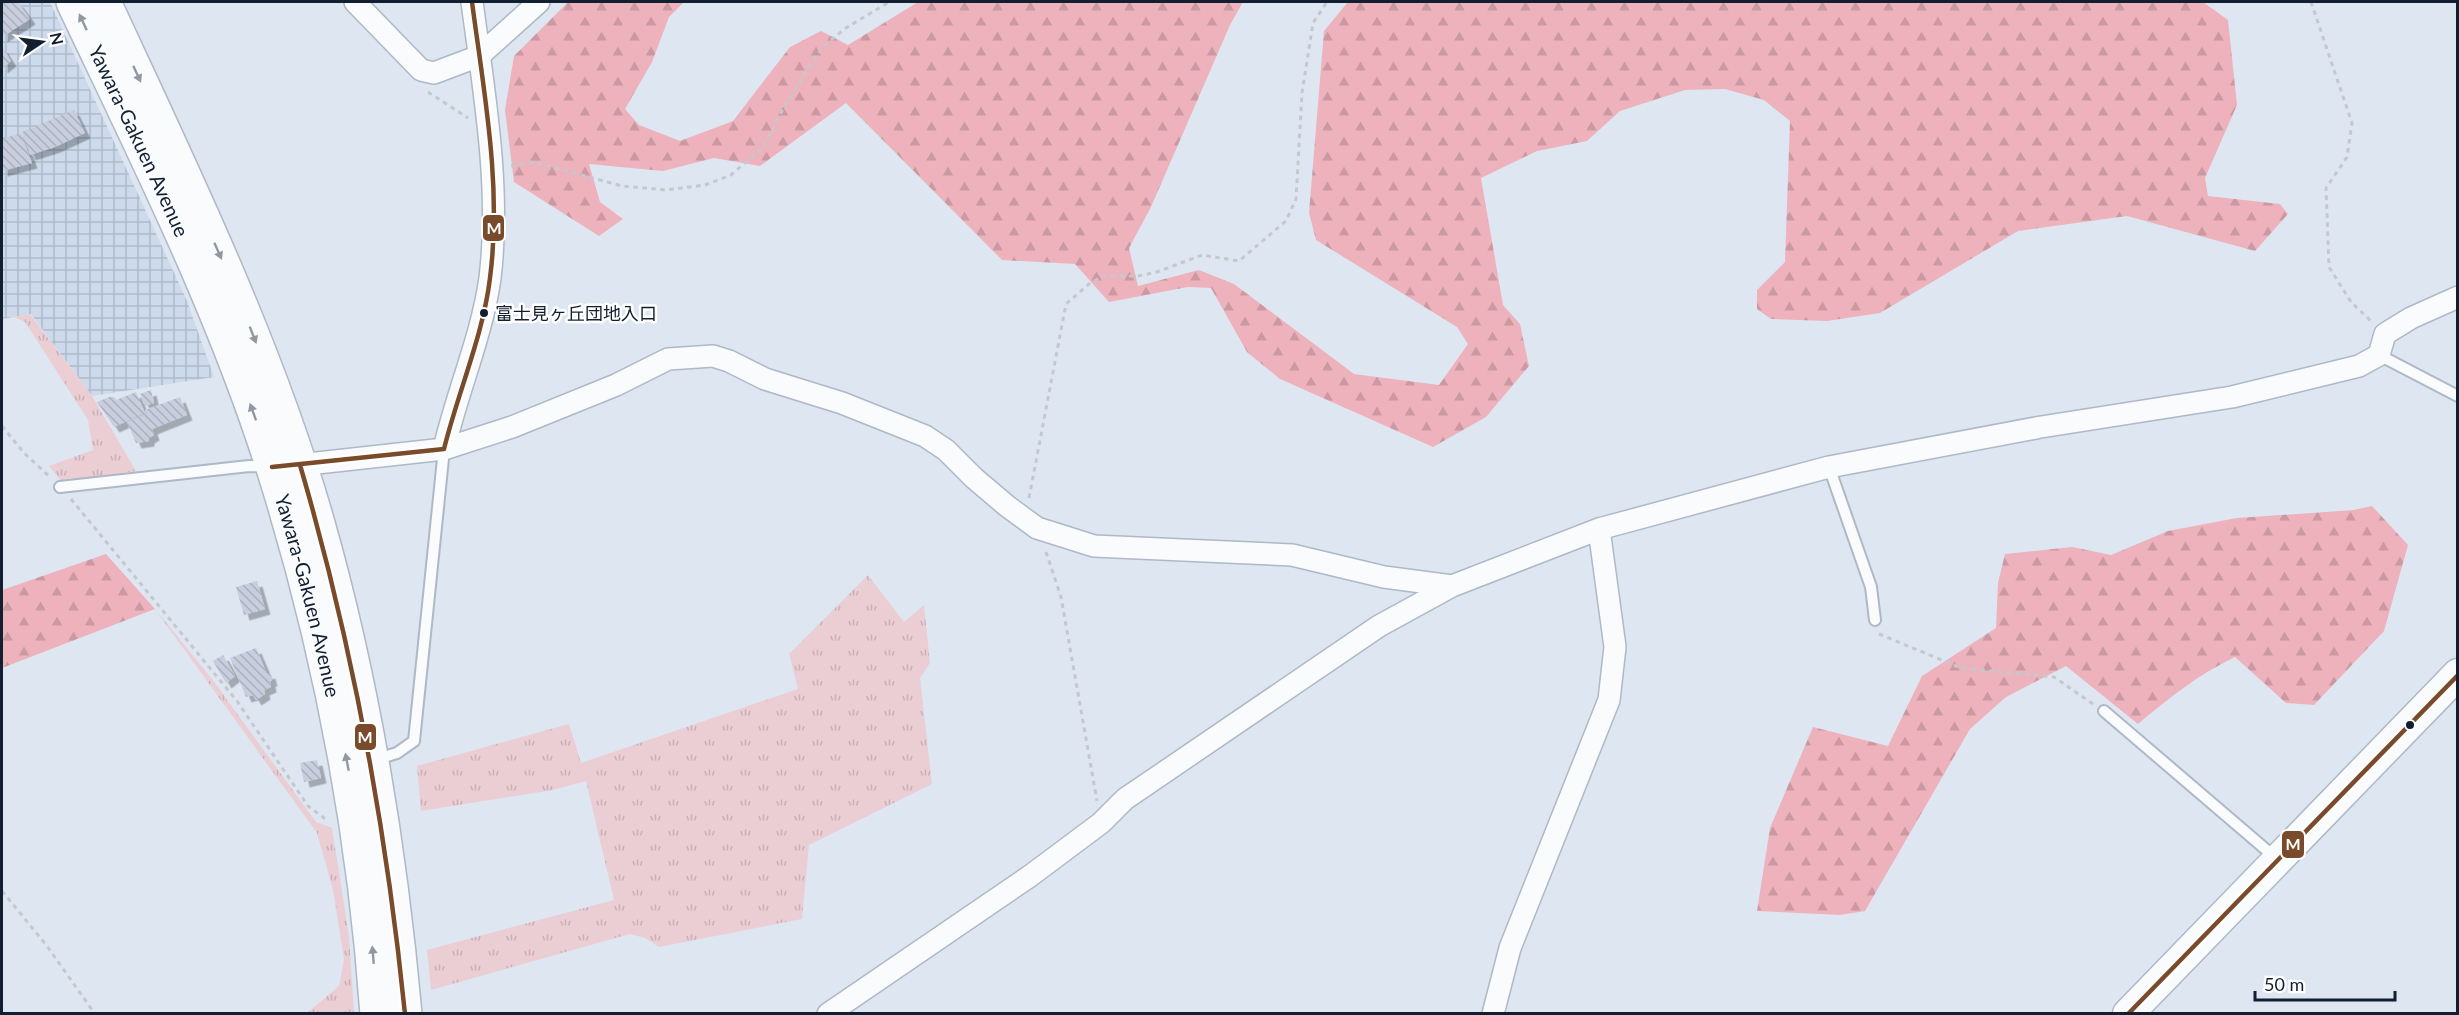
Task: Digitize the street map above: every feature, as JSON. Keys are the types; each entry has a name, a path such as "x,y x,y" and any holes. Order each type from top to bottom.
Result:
{"highway":[{"name":"Yawara-Gakuen Avenue","path":"73,2 286,466 341,610 373,760 399,945 405,1014"},
{"name":"Yawara-Gakuen Avenue","path":"104,2 232,281 270,379 357,820 377,1014"}],"street":[{"path":"355,2 421,70 428,73 434,73 479,56 539,2"},
{"path":"444,449 490,279 494,231 491,170 472,2"},
{"path":"828,1014 1030,876 1101,823 1125,799 1379,626 1452,586 1599,529 1829,467 2041,427 2232,397 2359,366 2379,355 2385,334 2411,318 2457,297"},
{"path":"286,466 444,449 512,427 616,385 668,359 713,356 729,361 765,380 842,403 925,436 946,450 974,478 1031,523 1094,546 1292,555 1384,577 1452,586"},
{"path":"1493,1014 1510,948 1609,700 1615,647 1599,529"},
{"path":"2127,1014 2457,674"}],"lane":[{"path":"2379,355 2457,396"},
{"path":"373,760 397,753 414,741 444,449"},
{"path":"60,487 249,466 286,466"},
{"path":"1829,467 1871,587 1875,620"},
{"path":"2104,711 2278,859"}],"path":[{"path":"491,170 534,162 622,186 666,190 705,185 731,175 763,147 785,105 823,46 846,28 889,2"},
{"path":"1101,823 1061,597 1031,523 1066,304 1103,276 1138,276 1157,272 1202,255 1239,261 1286,220 1296,199 1302,93 1313,23 1327,2"},
{"path":"2311,2 2352,123 2347,157 2326,188 2329,267 2351,302 2385,334"},
{"path":"2,426 24,453 60,487 237,701 308,806 324,818 357,820"},
{"path":"1875,620 1879,634 1961,668 2054,677 2104,711"},
{"path":"2,891 47,946 95,1014"}],"shaded area":[{"path":"2,2 50,2 187,301 214,377 92,396 31,314 2,319"}],"green space":[{"path":"568,2 684,2 669,17 652,62 625,109 639,125 680,141 733,121 790,47 821,31 848,45 918,2 1243,2 1230,25 1151,207 1129,248 1138,286 1199,270 1234,284 1354,374 1439,385 1468,344 1457,327 1316,240 1309,213 1324,31 1348,2 2203,2 2228,20 2237,105 2205,178 2208,196 2280,204 2288,214 2255,251 2127,216 2018,231 1880,313 1827,321 1771,319 1757,309 1757,290 1785,262 1790,121 1764,100 1725,89 1685,90 1620,111 1587,141 1537,151 1481,178 1503,305 1520,324 1529,366 1486,417 1433,447 1280,379 1247,352 1211,288 1188,287 1109,302 1075,264 1002,260 846,103 760,166 714,158 663,171 589,164 600,202 623,219 599,236 514,182 505,110 514,56"},
{"path":"30,314 92,396 136,471 62,482 49,466 93,450 88,420 25,322 14,317"},
{"path":"2372,506 2408,545 2384,631 2314,705 2286,703 2235,657 2185,687 2138,724 2066,666 2006,697 1970,729 1865,911 1840,915 1757,911 1770,828 1813,727 1888,746 1922,676 1996,628 1998,583 2005,554 2072,547 2111,555 2168,531 2237,518 2354,510"},
{"path":"106,554 155,609 2,668 2,590"},
{"path":"868,575 904,622 924,605 930,663 920,678 932,784 809,845 802,919 659,947 645,938 630,934 431,990 427,950 614,900 586,781 553,790 421,811 417,766 569,724 581,763 798,689 789,654"},
{"path":"155,609 212,679 316,822 332,828 349,936 354,1013 307,1013 339,986 344,959 333,890 317,833"}],"building":[{"path":"2,2 18,2 30,19 2,37"},
{"path":"2,47 11,61 2,68"},
{"path":"74,110 85,133 55,147 30,155 22,132"},
{"path":"21,133 32,163 2,171 2,139"},
{"path":"151,390 154,403 145,406 140,394"},
{"path":"136,392 145,413 114,427 97,402 109,397 114,397 116,400"},
{"path":"180,397 187,415 152,429 154,435 149,438 149,441 136,443 127,422 146,414 145,410"},
{"path":"257,581 265,609 244,615 236,587"},
{"path":"256,648 272,681 270,681 271,687 264,690 265,694 256,700 253,695 246,697 230,658"},
{"path":"223,655 235,676 226,683 213,661"},
{"path":"317,760 321,778 304,782 300,763"}],"transit line":[{"name":"M","path":"444,449 487,300 493,243 493,174 472,2"},
{"name":"M","path":"272,467 444,449"},
{"name":"M","path":"300,465 352,669 388,874 405,1014"},
{"name":"M","path":"2128,1014 2458,675"}],"place":[{"name":"富士見ヶ丘団地入口","path":"484,313"}]}
